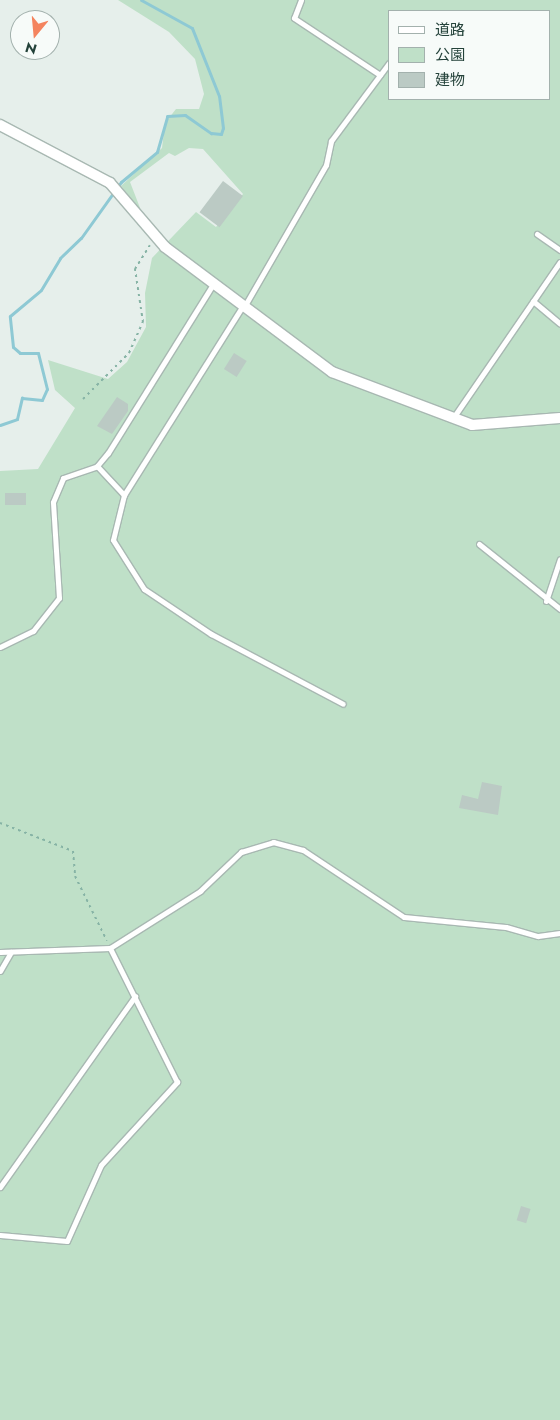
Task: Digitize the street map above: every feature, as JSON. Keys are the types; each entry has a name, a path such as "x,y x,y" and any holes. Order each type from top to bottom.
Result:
{"street":[{"path":"0,125 110,183 157,238 212,284 332,372 452,418 495,425 560,418"}],"lane":[{"path":"301,0 294,18 380,75"},
{"path":"343,704 204,630 144,588 114,540 124,495 243,307 326,165 332,141 388,64"},
{"path":"537,234 560,250"},
{"path":"452,418 560,262"},
{"path":"0,647 33,632 59,598 53,502 64,478 96,466 212,284"},
{"path":"533,301 560,324"},
{"path":"96,466 124,495"},
{"path":"479,544 546,601 560,609"},
{"path":"546,601 560,559"},
{"path":"0,952 110,948 200,891 241,852 273,842 303,850 404,917 506,927 538,936 560,933"},
{"path":"0,1235 67,1241 101,1165 177,1082 110,948"},
{"path":"0,971 11,952"},
{"path":"0,1187 135,996"}],"path":[{"path":"83,399 130,353 143,322 135,269 157,238"},
{"path":"0,823 72,852 75,876 110,948"}],"green space":[{"path":"118,0 560,0 560,1420 0,1420 0,471 38,469 75,408 55,390 48,360 108,379 127,362 146,327 145,293 152,258 196,212 216,227 243,194 203,149 189,148 175,156 169,153 130,182 142,213 121,186 162,148 165,123 176,109 199,109 204,94 195,59 169,32"}],"building":[{"path":"223,181 243,196 219,227 200,212"},
{"path":"234,353 247,361 237,377 224,369"},
{"path":"117,397 128,404 128,411 112,434 97,426"},
{"path":"5,493 26,493 26,505 5,505"},
{"path":"482,782 502,786 498,815 459,808 462,795 478,799"},
{"path":"521,1206 531,1209 526,1223 517,1220"}],"waterway":[{"path":"0,425 17,419 22,398 42,400 47,389 38,353 20,353 13,347 10,316 41,290 60,258 81,238 121,182 157,152 167,116 185,115 211,133 221,134 223,128 219,96 192,28 141,0"}]}
